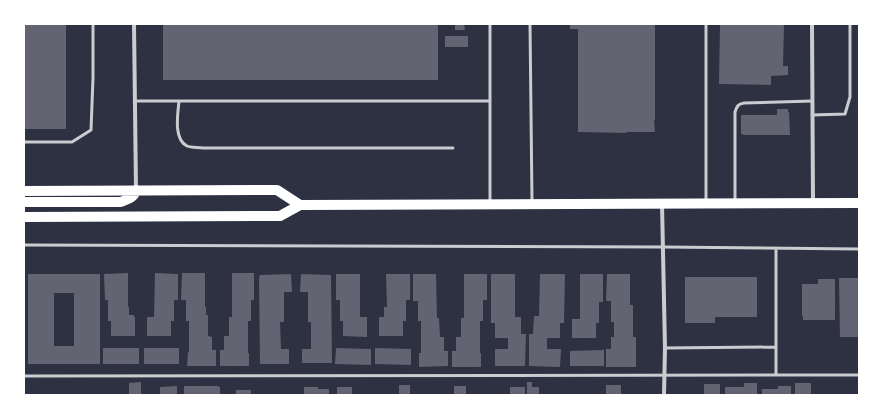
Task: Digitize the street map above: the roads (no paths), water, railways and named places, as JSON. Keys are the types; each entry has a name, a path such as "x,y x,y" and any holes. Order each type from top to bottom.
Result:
{"main road":[{"path":"24,202 121,202 135,195 136,190"},
{"path":"24,191 277,190 300,204"},
{"path":"24,217 280,216 300,204 859,203"}],"street":[{"path":"134,24 136,190"},
{"path":"812,24 813,203"},
{"path":"662,203 664,247 664,395"}],"lane":[{"path":"24,142 72,142 91,130 93,24"},
{"path":"490,24 490,204"},
{"path":"530,24 532,203"},
{"path":"706,24 706,203"},
{"path":"812,115 844,114 850,97 850,24"},
{"path":"135,100 490,101"},
{"path":"178,101 178,132 181,140 187,146 203,148 453,148"},
{"path":"735,203 736,106 744,103 812,101"},
{"path":"24,245 859,249"},
{"path":"776,248 776,375"},
{"path":"665,348 776,346"},
{"path":"24,376 859,375"}]}
